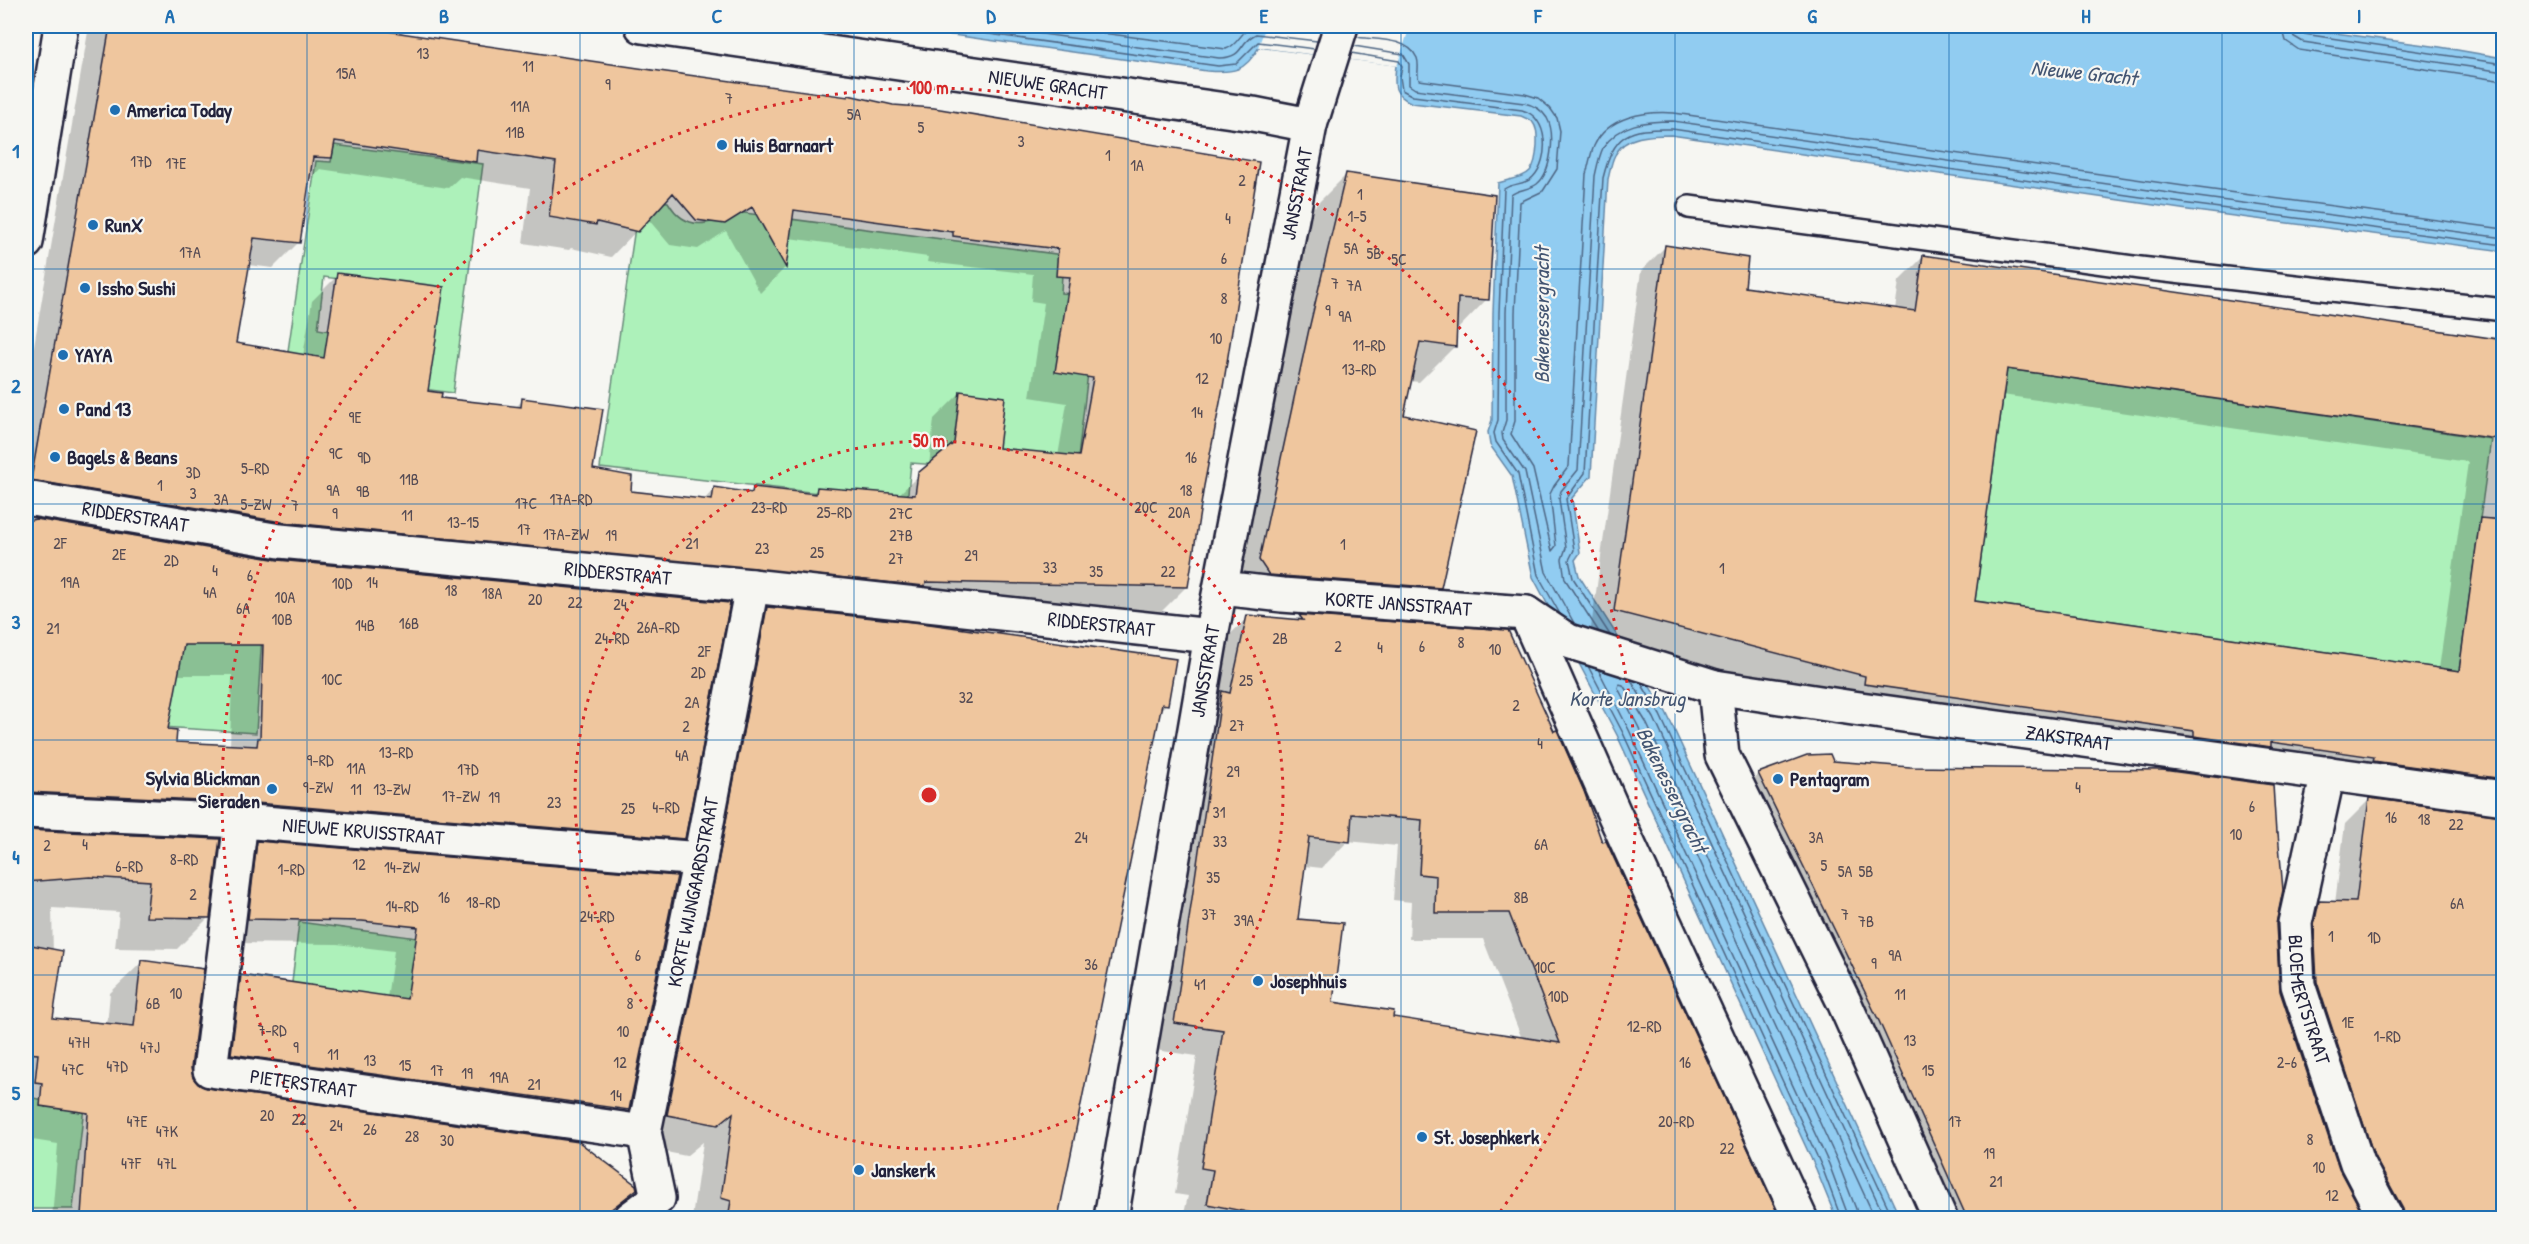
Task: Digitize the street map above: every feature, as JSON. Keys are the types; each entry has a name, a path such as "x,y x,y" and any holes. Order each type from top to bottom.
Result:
{"street":[{"path":"26,242 61,26"},
{"name":"NIEUWE GRACHT","path":"642,26 1310,124"},
{"name":"JANSSTRAAT","path":"1116,1218 1211,636 1310,124 1341,26"},
{"name":"RIDDERSTRAAT","path":"26,498 280,541 860,597 1211,636"},
{"name":"KORTE WIJNGAARDSTRAAT","path":"631,1218 658,1198 644,1132 700,860 752,586"},
{"name":"KORTE JANSSTRAAT","path":"1222,588 1282,595 1526,613 1568,641 1637,664"},
{"path":"1526,613 1613,811 1800,1218"},
{"name":"ZAKSTRAAT","path":"1637,664 1715,687 2504,798"},
{"path":"1715,687 1722,755 1844,1002 1940,1218"},
{"name":"BLOEMERTSTRAAT","path":"2328,773 2295,923 2298,985 2357,1163 2386,1218"},
{"name":"NIEUWE KRUISSTRAAT","path":"26,811 240,821 700,860"},
{"name":"PIETERSTRAAT","path":"240,821 210,1070 644,1132"}],"lane":[{"path":"1689,207 2140,268 2504,310"}],"green space":[{"path":"334,145 483,164 453,393 423,389 434,291 324,277 318,329 330,331 324,378 284,378 316,161 331,162"},
{"path":"639,200 668,202 675,212 691,222 708,223 737,212 1063,255 1061,293 1097,296 1076,475 911,463 907,503 600,468"},
{"path":"2007,369 2491,439 2459,671 1975,601"},
{"path":"173,630 262,634 256,733 146,726"},
{"path":"299,922 432,940 581,1018 291,991"},
{"path":"26,1097 84,1106 73,1209 26,1209"}],"water":[{"path":"889,26 2283,26 2440,47 2503,58 2503,251 2188,210 1671,135 1639,138 1619,148 1612,161 1608,179 1591,476 1572,498 1580,553 1575,560 1579,576 1666,712 1900,1218 1836,1218 1816,1169 1617,735 1533,577 1512,476 1490,445 1488,432 1492,420 1498,183 1523,176 1534,164 1537,136 1532,121 1521,116 1412,103 1405,100 1396,88 1396,65 1259,47 1249,62 1238,69 1224,72 1207,71"}],"pier":[{"path":"1266,26 1410,26 1397,66 1258,47"}],"building":[{"path":"110,26 353,26 652,70 848,97 848,95 893,105 934,108 1259,162 1188,587 926,582 925,586 282,522 31,480","holes":["335,141 476,162 477,150 556,162 549,217 596,225 597,222 638,232 673,193 696,220 725,224 752,207 786,268 794,210 953,232 953,236 1058,249 1056,276 1070,277 1055,372 1093,378 1079,456 999,448 1005,397 960,391 954,443 918,473 915,495 817,487 816,494 753,487 752,493 714,487 712,500 631,491 632,476 593,469 603,409 522,398 521,407 441,398 442,393 428,391 444,287 337,273 324,358 236,343 254,238 300,243 313,157 332,158"]},
{"path":"1346,173 1495,195 1489,300 1458,298 1456,347 1420,342 1404,415 1476,431 1441,588 1269,575 1259,560 1309,329"},
{"path":"1665,245 1748,258 1745,287 1915,311 1923,255 2504,340 2504,440 2007,369 1975,601 2459,671 2480,518 2504,520 2504,779 2373,761 2374,757 2271,742 2271,747 2194,736 2194,731 1864,684 1865,676 1614,611"},
{"path":"36,519 278,560 730,603 685,839 243,802 26,792 26,521","holes":["184,645 263,645 260,738 258,738 257,746 176,742 177,730 168,729"]},
{"path":"767,607 922,623 1176,659 1168,705 1162,704 1058,1218 728,1218 731,1201 721,1198 733,1113 718,1125 667,1115"},
{"path":"1247,615 1303,620 1299,615 1508,630 1554,731 1557,730 1584,791 1602,842 1606,841 1780,1218 1277,1218 1207,1204 1213,1170 1201,1168 1223,1030 1174,1023 1222,691 1230,693","holes":["1352,814 1422,820 1419,874 1436,876 1435,913 1509,913 1560,1043 1393,1017 1394,1011 1333,1002 1343,923 1298,919 1309,837 1350,842"]},
{"path":"1830,754 1833,761 1910,767 2163,770 2273,785 2283,890 2276,924 2280,991 2339,1169 2365,1218 1967,1218 1879,1021 1758,773 1807,755"},
{"path":"2369,798 2504,816 2504,1218 2405,1218 2403,1209 2374,1156 2317,982 2314,925 2319,901 2356,902"},
{"path":"26,830 220,839 210,918 146,917 150,881 90,877 26,882"},
{"path":"257,841 677,876 629,1110 231,1054 241,975 407,999 418,927 362,921 248,919"},
{"path":"26,944 63,951 53,1018 134,1026 141,960 204,969 191,1068 193,1078 198,1084 207,1088 579,1142 636,1185 637,1189 600,1218 113,1218 81,1215 88,1113 40,1106 42,1083 35,1082 38,1054 26,1053"}],"place":[{"name":"America Today","path":"115,110"},
{"name":"Huis Barnaart","path":"722,145"},
{"name":"RunX","path":"93,225"},
{"name":"Issho Sushi","path":"85,288"},
{"name":"YAYA","path":"63,355"},
{"name":"Pand 13","path":"64,409"},
{"name":"Bagels & Beans","path":"55,457"},
{"name":"Pentagram","path":"1778,779"},
{"name":"Sylvia Blickman Sieraden","path":"272,789"},
{"name":"Josephhuis","path":"1258,981"},
{"name":"St. Josephkerk","path":"1422,1137"},
{"name":"Janskerk","path":"859,1170"}],"water label":[{"name":"Nieuwe Gracht","path":"2084,73"},
{"name":"Bakenessergracht","path":"1542,315"},
{"name":"Korte Jansbrug","path":"1627,699"},
{"name":"Bakenessergracht","path":"1672,790"}]}
